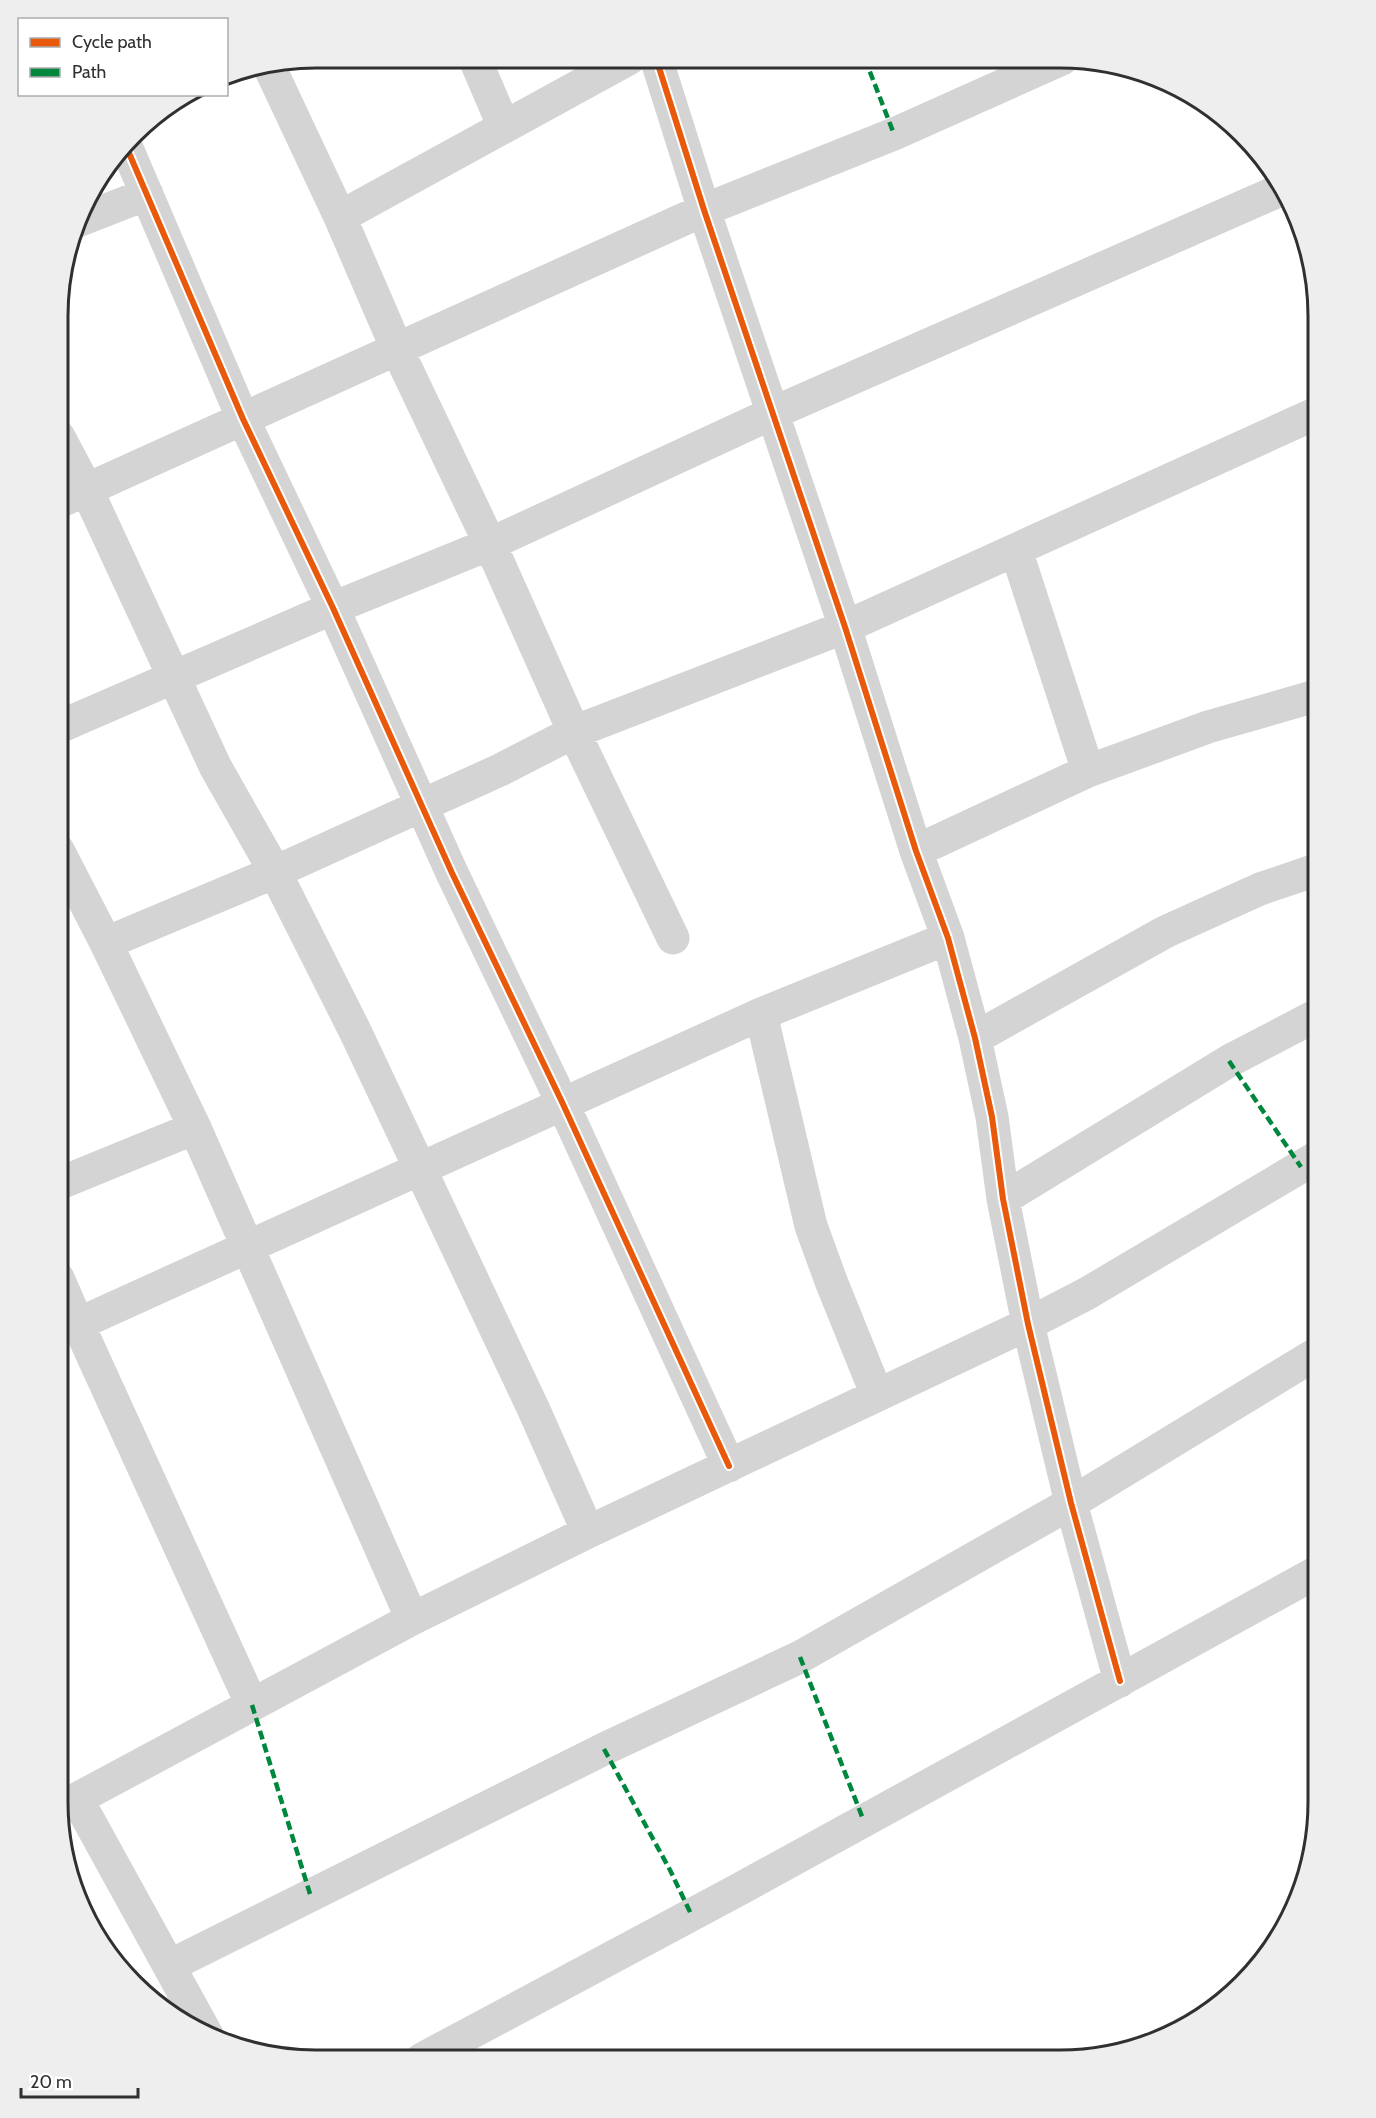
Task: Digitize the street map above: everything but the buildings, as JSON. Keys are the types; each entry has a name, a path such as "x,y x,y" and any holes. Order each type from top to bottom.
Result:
{"street":[{"path":"479,68 504,127"},
{"path":"340,217 612,68"},
{"path":"659,68 704,210 845,627 916,851 948,938 975,1038 992,1116 1004,1199 1028,1324 1071,1503 1120,1681"},
{"path":"73,496 704,210 894,134 1042,68"},
{"path":"272,71 340,217 397,349 490,544 574,732 673,938"},
{"path":"129,152 243,419 424,805 452,873 562,1101 729,1466"},
{"path":"68,723 333,608 490,544 772,413 1275,192"},
{"path":"88,217 147,194"},
{"path":"106,943 275,872 424,805 574,732 845,627 1308,417"},
{"path":"68,475 73,496 172,678 215,766 275,872 355,1030 533,1408 588,1532"},
{"path":"1016,550 1088,771"},
{"path":"916,851 1088,771 1208,727 1308,697"},
{"path":"68,869 195,1128 246,1248 412,1619"},
{"path":"975,1038 1165,932 1260,890 1308,873"},
{"path":"78,1324 420,1169 562,1101 760,1014 948,938"},
{"path":"760,1014 811,1226 878,1395"},
{"path":"1004,1199 1229,1061 1308,1020"},
{"path":"68,1180 195,1128"},
{"path":"199,2021 169,1966 68,1804 412,1619 588,1532 1028,1324 1086,1294 1308,1163"},
{"path":"68,1301 252,1705"},
{"path":"169,1966 604,1749 800,1658 1071,1503 1308,1359"},
{"path":"439,2050 1120,1681 1308,1577"}],"marked path":[{"path":"868,68 894,134"},
{"path":"1229,1061 1301,1167"},
{"path":"800,1657 863,1819"},
{"path":"252,1705 310,1894"},
{"path":"604,1749 670,1870 691,1914"}],"cycle path":[{"path":"659,68 704,210 845,627 916,851 948,938 975,1038 992,1117 1003,1199 1028,1324 1071,1503 1120,1681"},
{"path":"129,152 243,419 333,608 452,873 562,1102 729,1466"}]}
